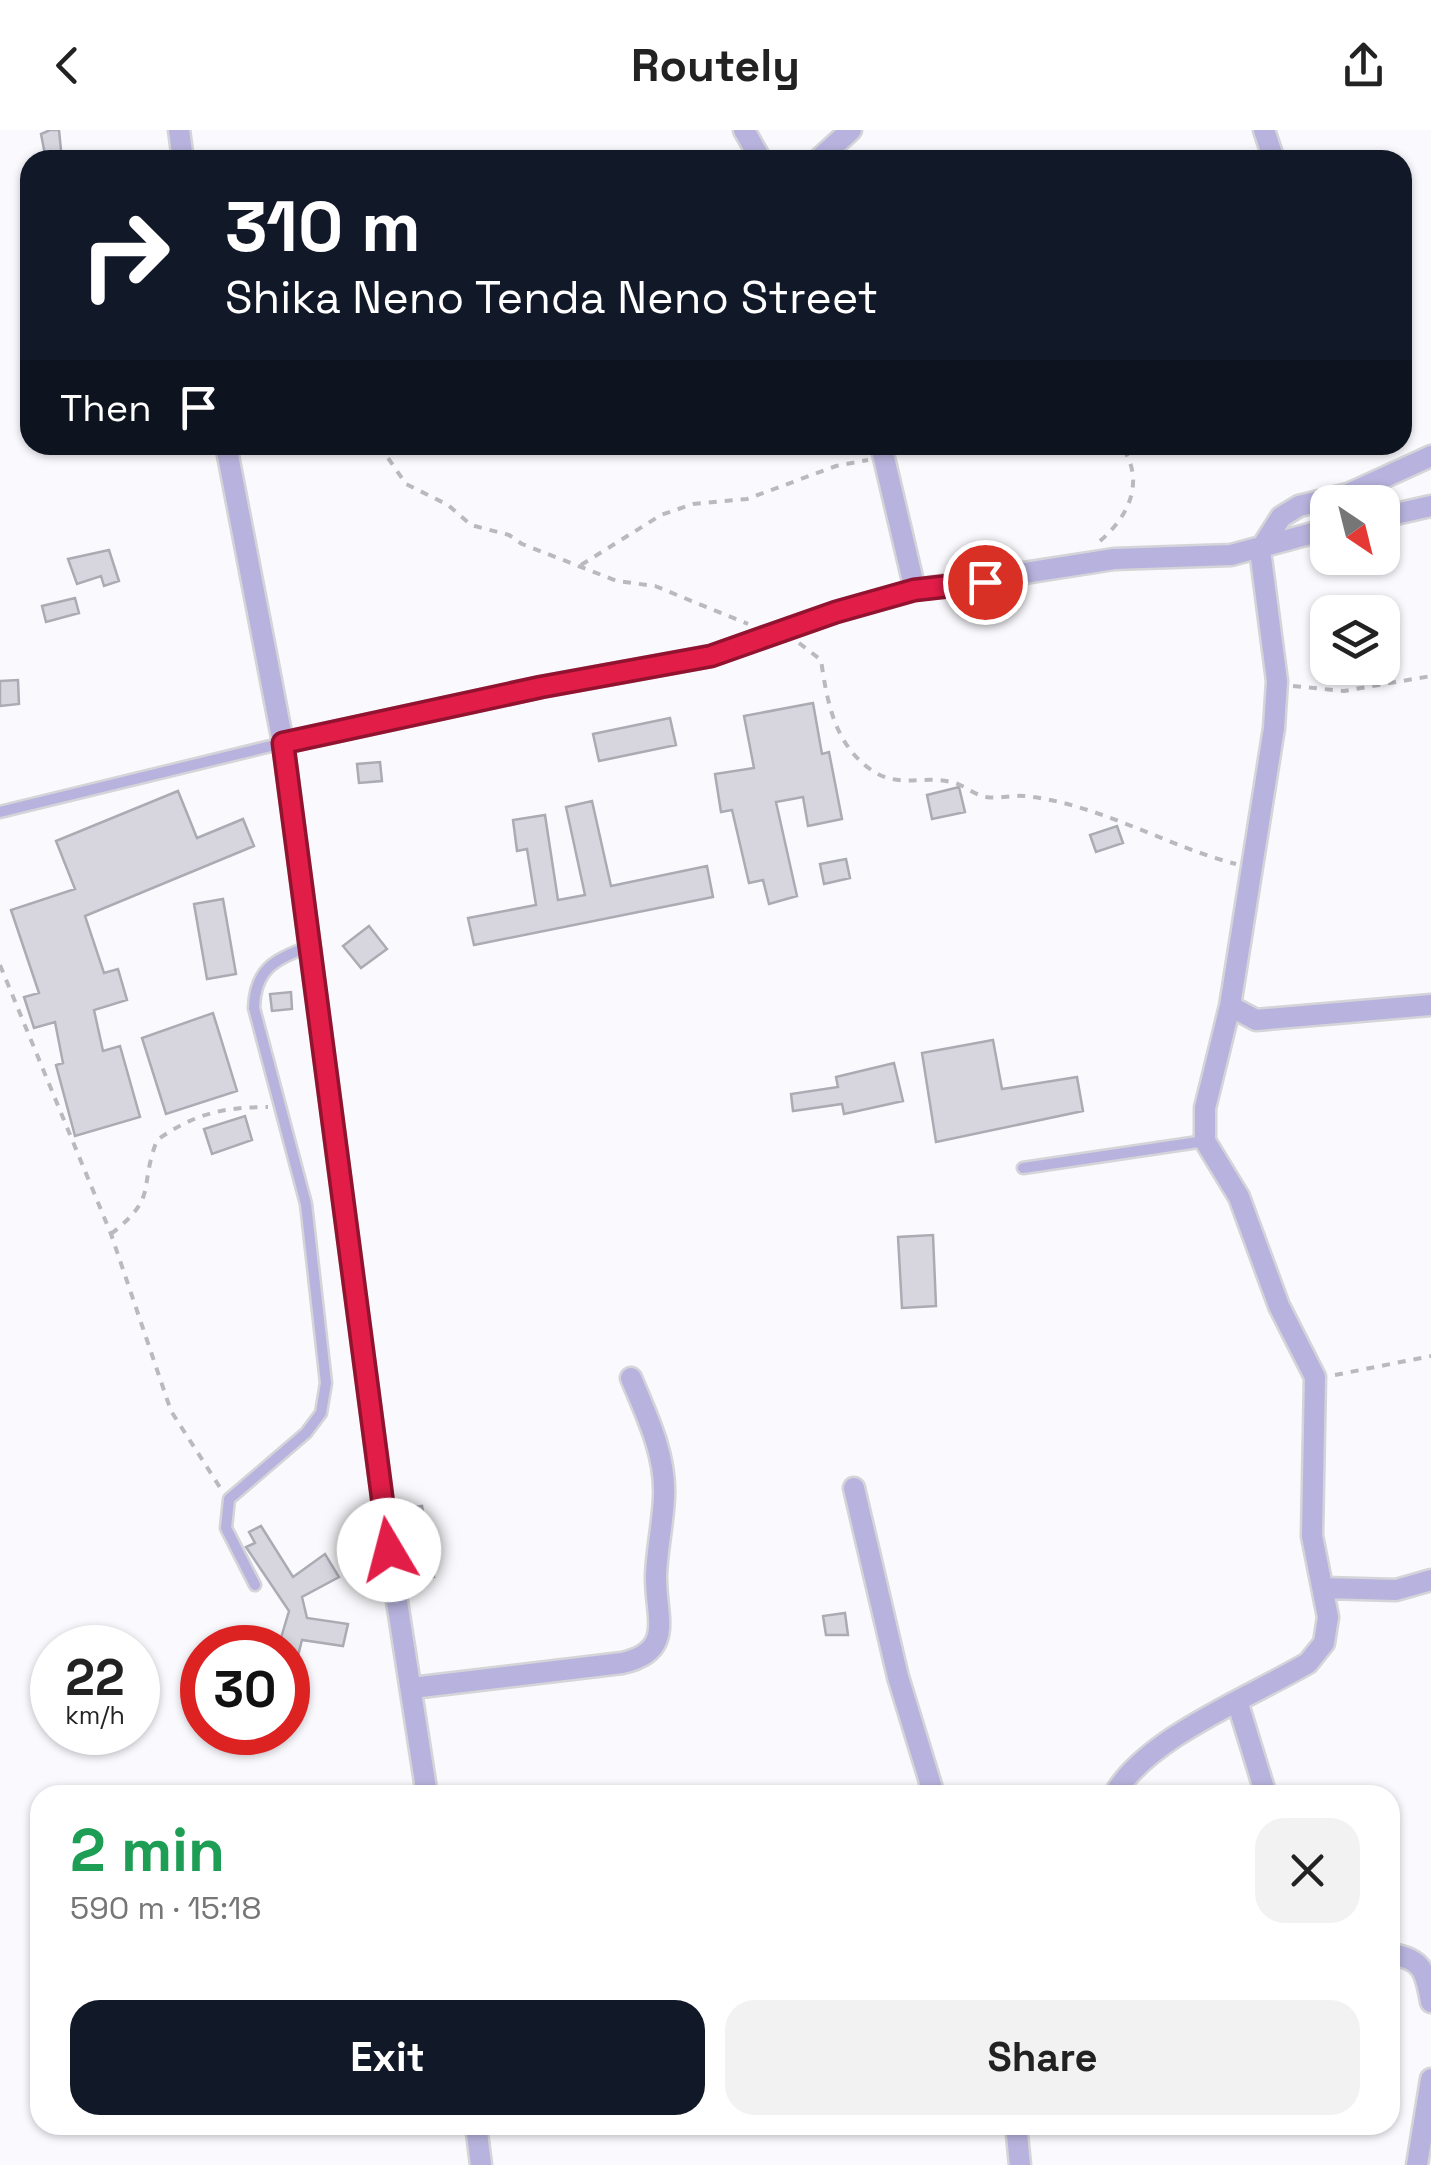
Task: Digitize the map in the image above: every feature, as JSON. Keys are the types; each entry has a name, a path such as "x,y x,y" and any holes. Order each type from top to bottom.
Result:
{"street":[{"path":"829,150 851,130"},
{"path":"228,455 283,743 389,1550 426,1785"},
{"path":"883,455 914,590"},
{"path":"1120,1785 1126,1775 1172,1736 1238,1704 1308,1663 1324,1643 1326,1588 1312,1536 1315,1377 1279,1306 1239,1197 1205,1141 1205,1108 1230,1006 1274,728 1277,680 1261,553 1281,517 1299,506 1348,494 1431,456"},
{"path":"1400,513 1431,506"},
{"path":"1400,525 1431,518"},
{"path":"1261,553 1282,539 1310,534"},
{"path":"283,743 541,687 711,656 914,590 1099,560 1261,553 1310,544"},
{"path":"1230,1006 1256,1020 1431,1005"},
{"path":"412,1688 622,1663 641,1659 654,1648 660,1632 656,1577 664,1493 656,1435 631,1378"},
{"path":"854,1488 898,1677 931,1785"},
{"path":"1326,1588 1396,1590 1431,1580"},
{"path":"1238,1704 1263,1785"},
{"path":"1400,1956 1414,1959 1425,1969 1431,2002"},
{"path":"1418,2165 1431,2079"},
{"path":"477,2135 481,2165"},
{"path":"1017,2135 1020,2165"}],"lane":[{"path":"0,812 283,743"},
{"path":"256,1585 226,1528 229,1499 306,1434 321,1413 326,1383 306,1204 254,1008 254,986 278,958 308,947"},
{"path":"1024,1168 1205,1141"}],"path":[{"path":"386,455 406,484 448,504 471,526 509,534 522,544 617,581 656,586 802,644 821,660 827,703 840,737 868,768 884,777 905,784 950,782 985,797 1022,796 1060,803 1204,856 1250,868"},
{"path":"580,566 661,515 693,504 747,499 870,455"},
{"path":"1089,549 1125,518 1133,495 1133,475 1126,455"},
{"path":"1277,680 1299,688 1344,691 1431,676"},
{"path":"0,965 110,1234 171,1412 200,1462 229,1499"},
{"path":"110,1234 139,1212 146,1198 150,1159 157,1140 189,1118 215,1110 282,1107"},
{"path":"1315,1377 1431,1356"}],"building":[{"path":"59,130 61,150 44,150 41,134"},
{"path":"109,550 119,581 104,586 101,576 77,584 68,559"},
{"path":"75,598 79,613 46,622 42,606"},
{"path":"18,680 19,704 0,706 0,681"},
{"path":"813,703 822,754 829,752 842,819 808,826 803,797 776,802 797,896 769,904 763,880 749,883 732,810 721,812 715,774 754,768 744,716"},
{"path":"670,718 676,745 599,761 593,734"},
{"path":"380,762 382,781 359,783 357,764"},
{"path":"959,787 965,812 932,819 927,795"},
{"path":"178,791 197,838 243,819 254,846 85,916 104,973 118,969 127,1000 94,1010 103,1051 120,1046 140,1117 75,1136 56,1065 63,1063 55,1022 34,1028 24,997 39,993 11,910 75,889 56,841"},
{"path":"592,801 611,886 707,866 713,897 474,945 468,918 536,905 527,849 517,851 513,820 545,815 558,900 585,895 566,807"},
{"path":"1117,826 1123,843 1096,852 1090,835"},
{"path":"846,859 850,878 824,884 820,864"},
{"path":"223,899 236,974 207,979 194,904"},
{"path":"369,926 387,949 361,968 343,946"},
{"path":"291,992 292,1009 272,1011 270,994"},
{"path":"213,1013 237,1091 166,1114 142,1038"},
{"path":"993,1040 1002,1089 1077,1077 1083,1111 936,1142 922,1053"},
{"path":"894,1063 903,1101 844,1114 842,1104 793,1111 791,1094 838,1087 836,1077"},
{"path":"245,1116 252,1140 212,1154 204,1129"},
{"path":"933,1235 936,1306 902,1308 898,1237"},
{"path":"422,1506 434,1577 417,1579 406,1508"},
{"path":"261,1526 293,1577 325,1554 339,1577 302,1597 307,1618 348,1624 343,1646 310,1641 310,1625 285,1625 289,1611 246,1547 255,1543 249,1532"},
{"path":"845,1613 848,1635 826,1635 823,1616"}],"route":[{"path":"389,1550 283,743 406,720 541,687 711,656 836,612 914,590 985,582"}]}
